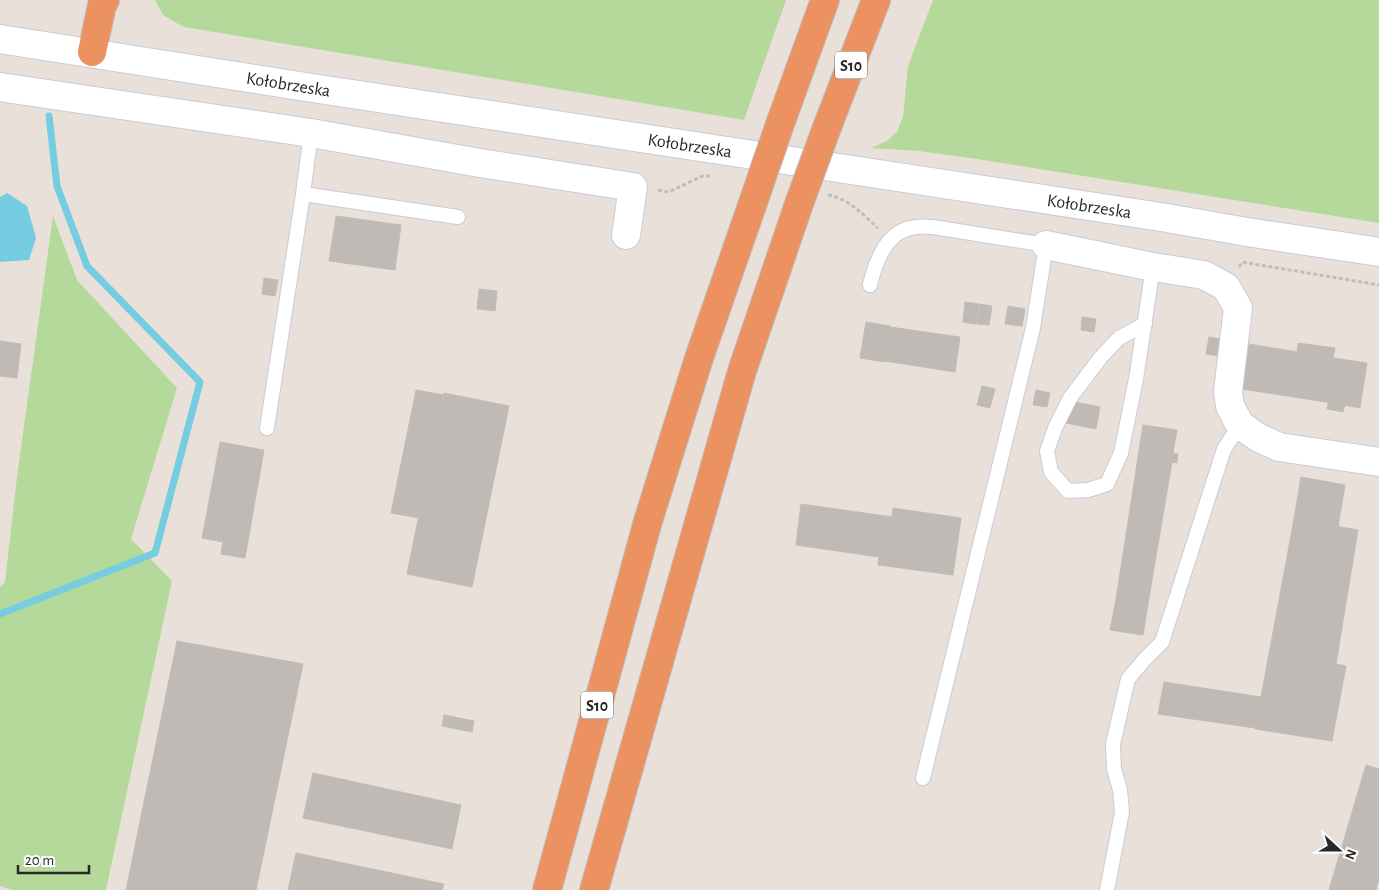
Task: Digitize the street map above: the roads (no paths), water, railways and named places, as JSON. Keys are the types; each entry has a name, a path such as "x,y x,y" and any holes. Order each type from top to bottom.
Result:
{"highway":[{"path":"92,52 102,5 105,0"},
{"name":"S10","path":"547,890 648,521 699,358 825,0"},
{"name":"S10","path":"594,890 742,371 800,201 876,0"}],"main road":[{"name":"Kołobrzeska","path":"0,39 1379,252"},
{"path":"0,87 310,133 474,162 633,187 626,235"},
{"path":"1046,245 1153,267 1204,275 1226,287 1238,308 1228,391 1230,406 1240,425 1259,438 1279,447 1379,462"}],"lane":[{"path":"267,428 303,194 310,133"},
{"path":"303,194 458,217"},
{"path":"870,285 882,250 891,238 904,230 916,227 934,227 1046,245 1033,328 923,778"},
{"path":"1145,324 1119,338 1101,357 1070,398 1055,428 1047,451 1051,472 1068,491 1088,490 1107,484 1121,453 1136,379 1145,324 1153,267"},
{"path":"1107,890 1122,812 1120,790 1114,769 1113,744 1128,678 1162,642 1224,449 1240,425"}],"water":[{"path":"7,193 27,206 36,238 29,260 0,262 0,197"}],"waterway":[{"path":"0,614 155,553 200,382 87,266 57,186 49,116"}]}
